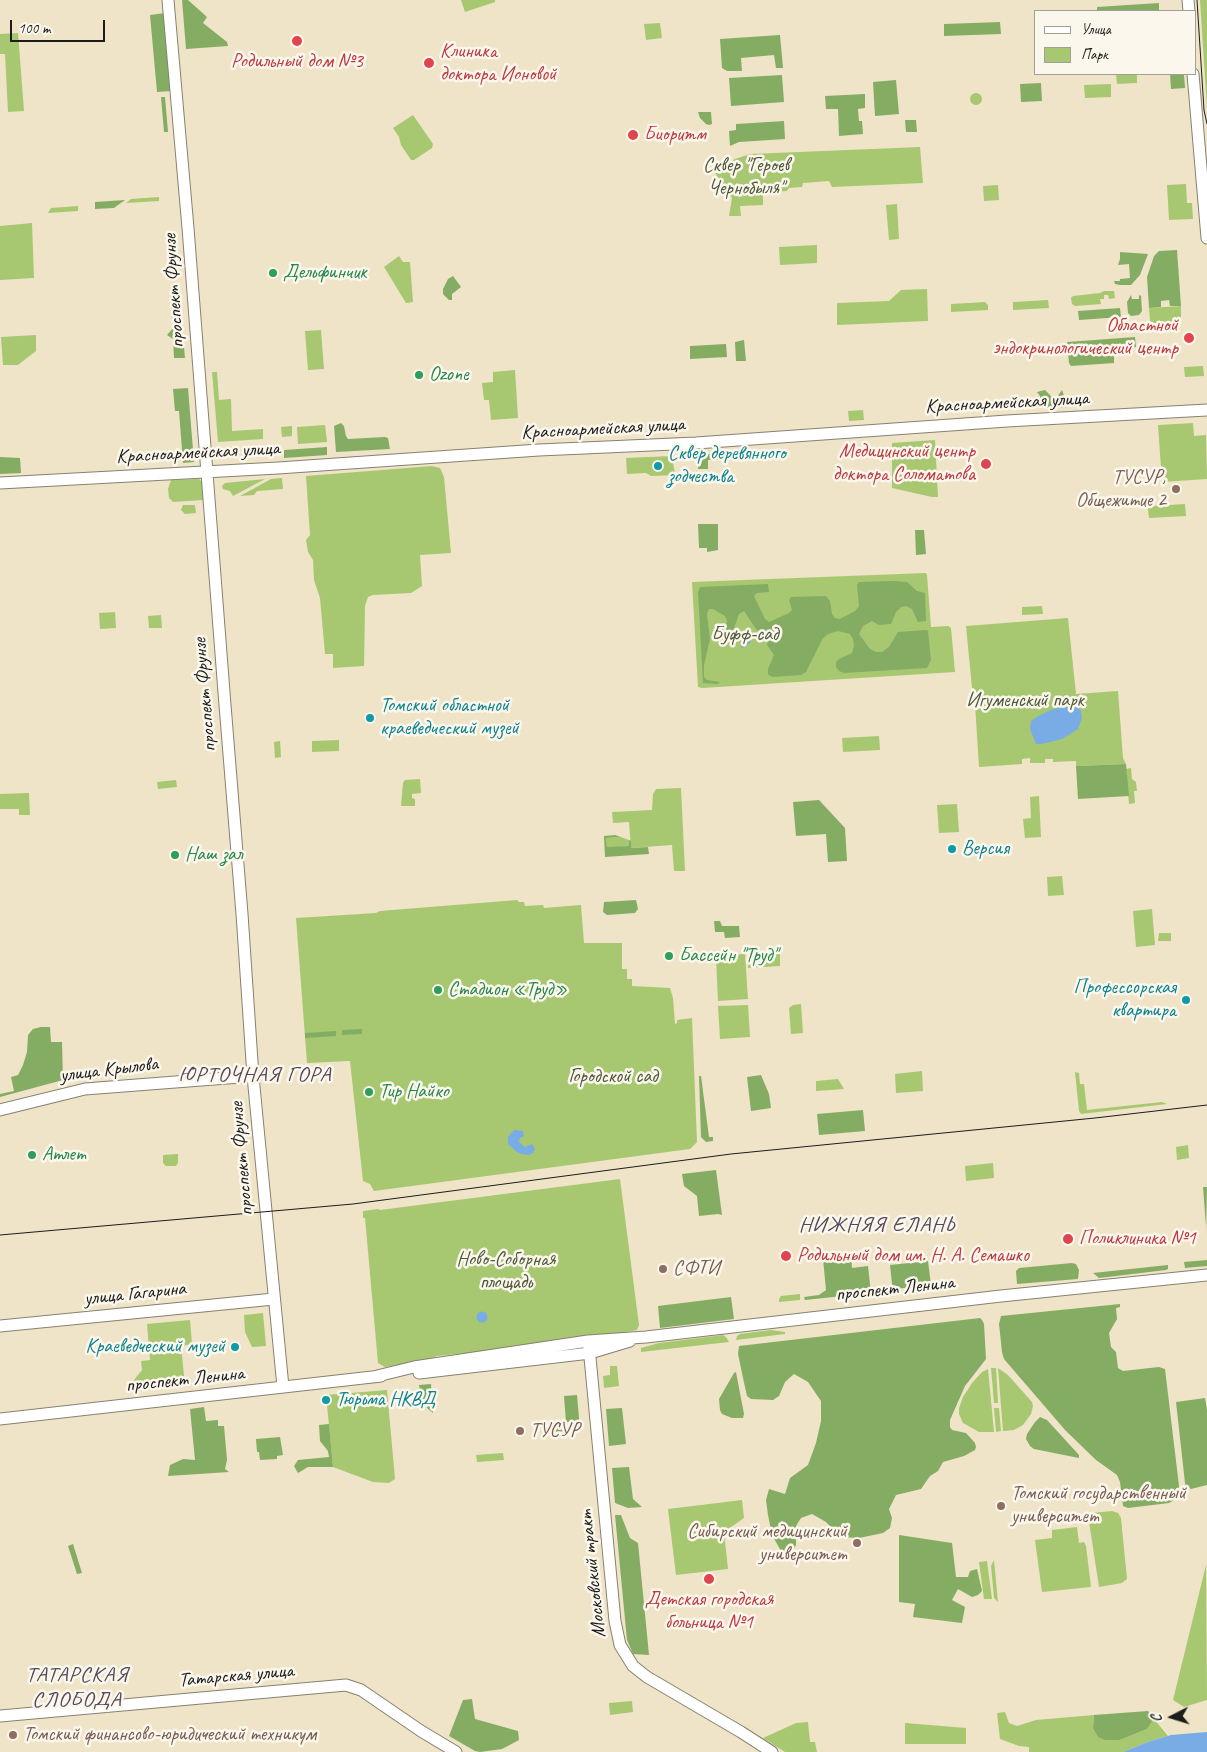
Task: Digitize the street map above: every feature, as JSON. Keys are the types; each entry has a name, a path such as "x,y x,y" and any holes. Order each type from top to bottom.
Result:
{"main road":[{"name":"проспект Фрунзе","path":"168,0 187,210 242,908 253,1076 283,1388"},
{"path":"1194,75 1207,238"},
{"path":"1196,117 1200,123 1207,126"},
{"path":"1203,173 1207,158"},
{"name":"Красноармейская улица","path":"0,483 207,472 539,450 690,443 1007,421 1207,410"},
{"name":"улица Крылова","path":"0,1110 86,1089 253,1076"},
{"name":"проспект Ленина","path":"373,1377 414,1366 588,1341 646,1337 1207,1275"},
{"name":"улица Гагарина","path":"0,1326 274,1299"},
{"name":"проспект Ленина","path":"0,1419 590,1353 646,1337"},
{"name":"Московский тракт","path":"588,1341 615,1621 620,1645 633,1666 647,1676 772,1752"},
{"name":"Татарская улица","path":"0,1716 346,1685 362,1690 421,1731 456,1752"}],"green space":[{"path":"182,0 188,0 207,17 203,23 227,42 228,46 186,49"},
{"path":"461,0 495,0 495,2 465,12"},
{"path":"1200,0 1207,0 1207,109"},
{"path":"1159,3 1159,10 1097,10 1097,7"},
{"path":"165,13 171,91 157,92 150,15"},
{"path":"1000,22 1001,34 944,36 944,24"},
{"path":"660,23 662,38 646,40 644,24"},
{"path":"18,33 24,111 8,112 5,54 0,54 0,34"},
{"path":"780,35 783,68 776,68 774,55 741,58 742,71 727,71 722,68 720,39"},
{"path":"782,75 784,102 731,106 729,78"},
{"path":"1116,75 1137,75 1137,83 1117,84"},
{"path":"1170,75 1184,75 1185,88 1171,89"},
{"path":"896,80 899,114 875,116 873,82"},
{"path":"1041,83 1042,101 1021,102 1020,84"},
{"path":"1111,84 1111,97 1085,98 1084,85"},
{"path":"976,93 982,99 976,105 970,99"},
{"path":"865,94 865,108 858,109 859,121 862,121 863,134 839,136 838,109 826,109 825,96"},
{"path":"161,97 165,97 168,132 164,132"},
{"path":"698,112 711,112 712,124 706,124 700,118"},
{"path":"413,115 433,144 432,148 411,160 393,128"},
{"path":"905,120 916,120 917,132 906,132"},
{"path":"784,121 785,139 739,142 730,146 729,131 736,130 736,124"},
{"name":"Сквер \"Героев Чернобыля\"","path":"920,147 923,183 832,187 829,181 803,183 802,187 789,188 787,191 763,193 763,205 740,206 741,216 729,216 732,198 715,173 735,159 750,154"},
{"path":"1186,184 1187,203 1192,203 1193,219 1169,220 1167,185"},
{"path":"998,185 999,200 984,201 983,186"},
{"path":"159,197 159,201 126,203 131,199"},
{"path":"125,200 114,208 95,209 95,202"},
{"path":"897,204 899,239 889,240 886,205"},
{"path":"78,206 78,211 48,213 51,208"},
{"path":"32,223 34,278 0,280 0,226"},
{"path":"817,245 817,263 780,265 779,247"},
{"path":"1177,250 1181,306 1170,306 1169,300 1161,301 1161,307 1149,308 1147,277 1154,256 1159,251"},
{"path":"1120,252 1148,254 1140,275 1131,285 1115,284 1114,281 1130,278 1129,264 1118,265"},
{"path":"399,256 403,262 410,262 413,302 406,303 384,267"},
{"path":"453,276 461,287 452,294 452,300 449,300 443,294 443,289 448,279"},
{"path":"170,289 173,289 176,324 172,322"},
{"path":"927,289 928,321 837,325 837,303 889,301 901,290"},
{"path":"1114,291 1115,298 1109,299 1108,295 1104,295 1104,299 1100,299 1101,304 1075,306 1072,304 1071,298 1073,296"},
{"path":"1131,295 1132,299 1139,299 1139,295 1141,296 1142,311 1139,315 1131,316 1128,313 1127,302"},
{"path":"1048,300 1049,308 1013,310 1013,302"},
{"path":"985,302 988,305 988,310 951,312 951,304"},
{"path":"1181,306 1181,317 1177,322 1156,324 1150,321 1149,308"},
{"path":"1120,308 1121,317 1079,320 1078,311"},
{"path":"173,328 183,335 185,358 174,358 173,339 167,335"},
{"path":"321,330 324,369 308,370 305,331"},
{"path":"36,335 36,351 18,365 3,365 1,337"},
{"path":"1135,337 1136,347 1114,349 1114,363 1071,366 1069,363 1067,342"},
{"path":"744,340 746,361 736,361 735,342"},
{"path":"726,344 727,357 690,359 690,346"},
{"path":"1203,366 1204,376 1185,377 1184,367"},
{"path":"515,370 518,418 491,420 489,400 484,400 482,383 493,382 493,372"},
{"path":"212,372 217,372 219,400 231,399 232,431 263,429 263,439 218,442"},
{"path":"188,388 194,462 183,463 179,411 175,411 173,389"},
{"path":"1045,390 1052,397 1057,397 1062,390 1068,407 1041,408 1040,396 1037,392"},
{"path":"863,410 864,420 849,421 848,411"},
{"path":"341,423 344,426 348,439 385,437 388,438 390,449 336,452 334,426"},
{"path":"1193,423 1194,436 1206,435 1207,479 1162,482 1158,425"},
{"path":"325,425 327,442 298,444 297,427"},
{"path":"292,426 292,436 282,437 281,427"},
{"path":"935,440 938,497 892,488 892,443"},
{"path":"327,447 327,455 284,458 284,450"},
{"path":"698,454 720,454 720,459 708,460 708,469 698,469"},
{"path":"672,456 675,475 627,474 626,458"},
{"path":"0,457 20,458 21,473 0,474"},
{"path":"432,466 440,468 444,477 451,553 420,555 422,586 411,593 373,595 368,597 365,606 364,666 333,668 333,654 325,654 320,598 314,580 313,560 308,552 306,540 310,535 306,476"},
{"path":"282,478 283,489 257,491 254,495 240,496 271,479"},
{"path":"199,479 202,482 204,500 173,502 169,498 168,489 171,480"},
{"path":"265,479 233,496 230,491 223,489 222,486 225,483"},
{"path":"1185,504 1186,516 1149,518 1148,509 1151,506"},
{"path":"183,505 195,505 196,513 185,514 181,510"},
{"path":"698,524 718,524 718,550 707,552 707,548 699,548"},
{"path":"915,530 924,530 926,554 916,555"},
{"name":"Буфф-сад","path":"926,573 931,627 948,626 951,628 955,672 698,687 692,582"},
{"path":"859,582 907,582 917,591 925,593 926,621 918,622 912,609 906,606 901,607 896,612 891,624 879,625 872,621 863,626 859,634 870,649 882,652 889,647 898,632 928,631 931,660 927,668 844,673 839,671 836,667 836,662 852,653 854,646 850,634 838,631 828,634 823,638 806,672 801,675 772,677 768,674 768,669 774,655 767,645 769,633 756,629 744,611 739,614 729,636 723,637 716,634 714,630 715,626 718,625 726,626 725,616 713,609 709,609 707,614 710,639 704,665 704,677 707,680 720,682 718,684 703,683 698,592 700,587 768,584 769,592 757,593 754,596 765,619 769,622 792,610 789,600 791,597 826,596 830,601 832,614 835,618 840,619 855,611 859,606 857,585"},
{"path":"1042,606 1043,614 1022,615 1022,607"},
{"path":"115,612 116,628 100,629 99,613"},
{"path":"161,615 162,628 149,628 148,616"},
{"name":"Игуменский парк","path":"1068,618 1076,694 1118,691 1123,758 1126,764 1076,766 1076,761 1053,762 1053,759 1045,759 1045,763 1030,763 1030,758 1022,759 1022,764 979,767 974,688 972,688 966,626"},
{"path":"879,736 880,750 843,752 842,738"},
{"path":"339,740 339,751 312,752 312,741"},
{"path":"280,741 281,757 275,758 274,742"},
{"path":"1126,764 1129,796 1078,799 1076,766"},
{"path":"1131,768 1132,779 1136,782 1137,791 1134,791 1135,803 1129,804 1126,769"},
{"path":"420,779 421,793 412,794 412,798 415,799 415,806 401,806 403,783 405,780"},
{"path":"176,780 177,787 158,789 157,782"},
{"path":"681,788 685,871 674,871 672,845 631,848 629,822 613,823 612,812 652,810 653,794 656,789"},
{"path":"29,793 30,815 19,815 19,809 0,809 0,794"},
{"path":"1039,796 1041,837 1025,838 1023,819 1031,818 1030,797"},
{"path":"819,800 845,828 847,861 828,862 826,834 796,836 793,802"},
{"path":"957,804 959,832 939,833 937,805"},
{"path":"615,835 621,837 606,838 607,847 629,846 629,840 631,841 631,848 648,847 649,854 605,857 604,836"},
{"path":"621,837 629,840 629,846 607,848 606,838"},
{"path":"1062,876 1064,895 1048,896 1047,877"},
{"name":"Городской сад","path":"517,900 524,902 525,906 543,905 544,908 581,905 584,943 622,943 622,969 627,969 627,979 632,979 632,986 670,988 673,998 675,1024 677,1020 692,1018 697,1142 690,1149 374,1191 370,1184 363,1181 350,1061 307,1063 296,918 376,913 380,911"},
{"path":"636,900 638,909 635,913 607,915 603,912 604,902"},
{"path":"1152,909 1155,945 1136,947 1133,911"},
{"path":"714,921 720,921 722,926 739,926 740,937 725,938 724,932 715,932"},
{"path":"1159,933 1171,933 1171,941 1158,941"},
{"path":"780,947 780,966 748,968 749,954 768,953 768,948"},
{"path":"745,954 748,999 718,1001 716,958 719,955"},
{"path":"801,1004 803,1033 791,1034 789,1008 793,1005"},
{"path":"748,1005 750,1037 720,1039 718,1006"},
{"path":"50,1027 51,1042 62,1042 63,1080 0,1097 0,1094 14,1091 11,1077 18,1075 23,1065 27,1052 28,1035 33,1029"},
{"path":"362,1029 362,1034 342,1035 342,1030"},
{"path":"336,1031 336,1036 305,1038 305,1033"},
{"path":"922,1071 923,1091 896,1093 895,1074"},
{"path":"1075,1072 1079,1073 1080,1084 1084,1084 1087,1110 1162,1102 1167,1104 1081,1114 1079,1111"},
{"path":"761,1075 769,1094 771,1108 751,1111 747,1077"},
{"path":"699,1076 701,1076 709,1137 713,1137 713,1141 706,1142 701,1137"},
{"path":"838,1079 844,1089 816,1091 816,1081"},
{"path":"863,1110 865,1131 819,1135 817,1114"},
{"path":"1188,1145 1189,1158 1177,1160 1176,1147"},
{"path":"178,1154 176,1166 166,1166 163,1163 163,1155"},
{"path":"993,1163 994,1178 966,1181 965,1166"},
{"path":"716,1170 722,1215 699,1216 697,1196 684,1186 682,1174"},
{"name":"Ново-Соборная площадь","path":"620,1179 639,1325 637,1330 437,1356 426,1361 385,1367 378,1363 363,1211"},
{"path":"1203,1187 1207,1187 1206,1235 1206,1226"},
{"path":"851,1256 852,1268 868,1266 871,1293 805,1300 804,1297 819,1295 826,1290 823,1259"},
{"path":"1207,1260 1207,1266 1185,1268 1184,1262"},
{"path":"928,1261 931,1285 895,1289 892,1284 890,1265"},
{"path":"1076,1264 1079,1270 1078,1279 1017,1284 1016,1271 1019,1268"},
{"path":"1168,1265 1166,1270 1099,1278 1093,1273"},
{"path":"800,1294 800,1300 779,1302 781,1296"},
{"path":"731,1297 734,1319 660,1328 658,1306"},
{"path":"1120,1304 1120,1307 1116,1308 1117,1319 1109,1333 1111,1347 1116,1352 1118,1368 1123,1371 1159,1367 1165,1369 1179,1486 1174,1500 1169,1503 1128,1508 1123,1506 1120,1482 1117,1475 1096,1460 1065,1430 1004,1359 1002,1352 999,1324 1001,1316"},
{"path":"263,1313 266,1346 252,1347 245,1332 244,1315"},
{"path":"980,1318 984,1324 986,1359 965,1386 950,1420 952,1430 966,1433 975,1443 975,1450 964,1456 943,1462 938,1471 930,1476 921,1489 896,1495 889,1509 892,1518 890,1528 883,1533 859,1538 840,1537 826,1522 812,1514 801,1518 796,1526 796,1545 792,1553 781,1551 772,1535 766,1500 769,1489 785,1494 790,1478 808,1465 821,1421 821,1401 808,1382 794,1374 785,1382 779,1396 773,1400 751,1399 747,1396 738,1354 739,1346"},
{"path":"190,1320 192,1344 181,1346 185,1385 135,1391 134,1380 142,1370 141,1361 150,1360 147,1324"},
{"path":"771,1330 785,1332 785,1334 736,1340 740,1334"},
{"path":"723,1335 729,1342 641,1352 641,1348 659,1343"},
{"path":"610,1366 617,1366 619,1386 604,1388 603,1376 610,1375"},
{"path":"991,1368 996,1368 998,1403 994,1403"},
{"path":"998,1368 1008,1375 1032,1402 1031,1414 1023,1425 1014,1430 1003,1431"},
{"path":"988,1369 994,1432 979,1432 963,1423 959,1414 959,1408 963,1397 972,1383 982,1372"},
{"path":"736,1372 744,1414 743,1418 732,1418 722,1414 720,1410 719,1399"},
{"path":"431,1384 433,1413 427,1408 426,1399 421,1399 419,1385"},
{"path":"387,1390 395,1479 389,1483 373,1482 333,1467 326,1395"},
{"path":"577,1395 580,1429 556,1432 555,1427 572,1425 572,1422 566,1422 564,1396"},
{"path":"1205,1398 1207,1410 1207,1485 1191,1489 1185,1483 1176,1402"},
{"path":"204,1407 206,1421 218,1420 218,1426 224,1426 227,1460 225,1469 229,1472 168,1476 170,1465 183,1459 195,1460 190,1409"},
{"path":"622,1408 626,1444 609,1446 606,1409"},
{"path":"994,1408 999,1408 1001,1431 996,1432"},
{"path":"1040,1417 1047,1420 1079,1455 1079,1458 1034,1449 1030,1446 1026,1439 1027,1434"},
{"path":"329,1424 333,1467 308,1467 298,1473 294,1466 298,1460 329,1457 328,1451 320,1441 319,1425"},
{"path":"280,1437 283,1455 277,1456 277,1459 260,1460 256,1439"},
{"path":"503,1453 504,1460 477,1462 476,1455"},
{"path":"629,1467 633,1499 642,1507 628,1508 615,1503 612,1468"},
{"path":"742,1500 744,1518 724,1532 728,1569 676,1575 668,1509"},
{"path":"1112,1511 1118,1513 1121,1518 1127,1579 1122,1583 1099,1587 1088,1515"},
{"path":"615,1515 621,1515 630,1538 638,1543 649,1655 633,1654 627,1640"},
{"path":"1077,1527 1079,1543 1084,1542 1086,1546 1091,1587 1042,1592 1035,1540 1052,1538 1052,1530"},
{"path":"899,1535 952,1543 956,1577 968,1577 970,1571 977,1569 982,1591 972,1597 958,1589 952,1600 965,1607 962,1623 913,1617 915,1604 899,1602"},
{"path":"73,1544 82,1573 77,1574 68,1546"},
{"path":"994,1560 998,1602 994,1598 991,1566"},
{"path":"987,1561 992,1599 984,1599 979,1562"},
{"path":"1206,1565 1207,1700 1184,1707 1173,1700"},
{"path":"472,1699 475,1719 518,1731 519,1740 502,1749 480,1752 449,1736 463,1700"},
{"path":"632,1701 633,1712 610,1715 609,1703"},
{"path":"1148,1711 1154,1719 1147,1729 1120,1740 1105,1740 1098,1737 1093,1728 1094,1715"},
{"path":"1005,1712 1009,1723 1017,1726 1036,1720 1094,1715 1093,1728 1120,1740 1147,1729 1154,1719 1168,1736 1123,1752 1029,1752 1029,1747 1019,1746 1000,1739 997,1713"},
{"path":"808,1722 810,1742 815,1742 817,1752 785,1752 763,1738 796,1723"},
{"path":"905,1723 966,1728 966,1744 905,1744"}],"water":[{"path":"1072,705 1080,708 1082,718 1078,729 1062,739 1036,744 1030,729 1031,721 1051,710"},
{"path":"514,1130 523,1131 524,1136 520,1138 519,1142 525,1147 532,1144 535,1149 533,1153 529,1155 522,1154 508,1144 508,1137"},
{"path":"480,1312 484,1312 487,1317 486,1321 480,1322 477,1319 477,1315"},
{"path":"1207,1732 1207,1752 1123,1752 1171,1735"}],"waterway":[{"path":"742,647 750,642"}],"tram line":[{"path":"1197,0 1204,110 1207,124"},
{"path":"0,1235 353,1204 731,1154 1207,1105"}],"place":[{"name":"Родильный дом №3","path":"297,41"},
{"name":"Клиника доктора Ионовой","path":"429,63"},
{"name":"Биоритм","path":"633,135"},
{"name":"Дельфинчик","path":"273,273"},
{"name":"Областной эндокринологический центр","path":"1189,338"},
{"name":"Ozone","path":"419,375"},
{"name":"Медицинский центр доктора Соломатова","path":"986,464"},
{"name":"Сквер деревянного зодчества","path":"658,466"},
{"name":"ТУСУР, Общежитие 2","path":"1176,489"},
{"name":"Томский областной краеведческий музей","path":"370,718"},
{"name":"Версия","path":"952,849"},
{"name":"Наш зал","path":"175,855"},
{"name":"Бассейн \"Труд\"","path":"669,956"},
{"name":"Стадион «Труд»","path":"438,990"},
{"name":"Профессорская квартира","path":"1186,1000"},
{"name":"Тир Найко","path":"369,1092"},
{"name":"Атлет","path":"32,1155"},
{"name":"Поликлиника №1","path":"1068,1239"},
{"name":"Родильный дом им. Н. А. Семашко","path":"786,1256"},
{"name":"СФТИ","path":"663,1269"},
{"name":"Краеведческий музей","path":"235,1347"},
{"name":"Тюрьма НКВД","path":"326,1400"},
{"name":"ТУСУР","path":"520,1431"},
{"name":"Томский государственный университет","path":"1001,1506"},
{"name":"Сибирский медицинский университет","path":"857,1543"},
{"name":"Детская городская больница №1","path":"709,1579"},
{"name":"Томский финансово-юридический техникум","path":"13,1735"}],"district":[{"name":"ЮРТОЧНАЯ ГОРА","path":"255,1075"},
{"name":"НИЖНЯЯ ЕЛАНЬ","path":"877,1225"},
{"name":"ТАТАРСКАЯ СЛОБОДА","path":"77,1688"}]}
